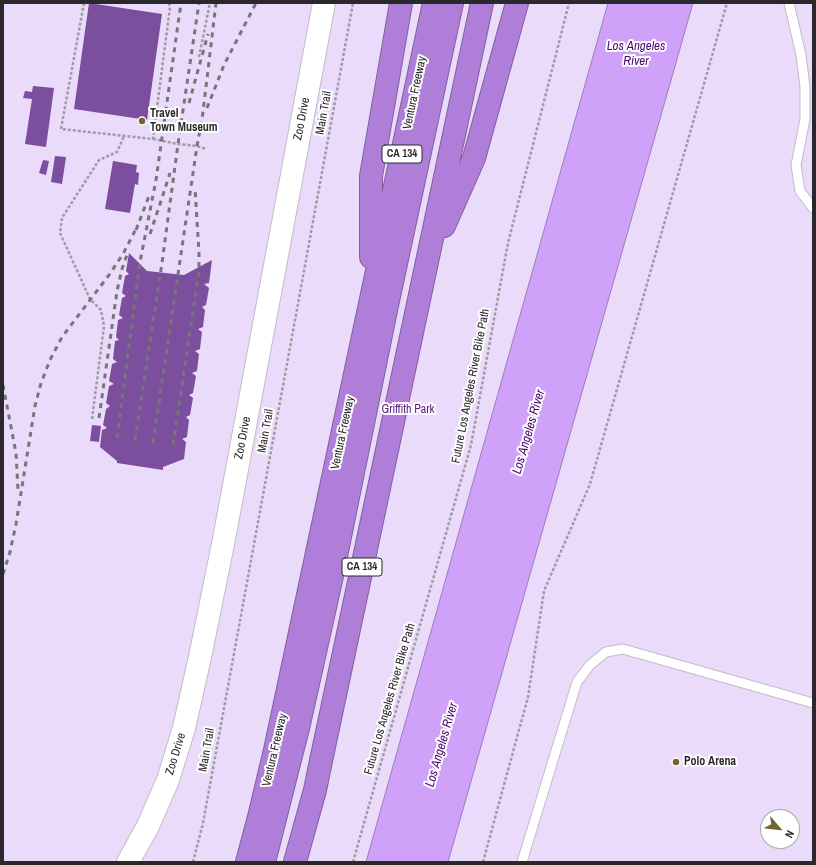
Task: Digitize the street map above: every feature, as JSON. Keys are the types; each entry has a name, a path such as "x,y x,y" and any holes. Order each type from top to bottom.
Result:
{"highway":[{"path":"371,304 371,176 401,3"},
{"name":"Ventura Freeway","path":"247,862 276,750 434,3"},
{"path":"264,862 299,724 330,584 386,310 452,3"},
{"path":"278,862 315,716 463,3"},
{"name":"CA 134","path":"295,862 322,756 482,3"},
{"path":"425,272 474,158 517,3"}],"street":[{"name":"Zoo Drive","path":"128,862 148,826 168,780 184,728 224,539 324,3"}],"lane":[{"path":"789,3 801,55 805,87 805,118 796,165 800,191 813,208"},
{"path":"522,862 577,682 590,665 606,652 623,649 813,703"}],"path":[{"path":"84,3 61,129 153,139 197,146 206,149"},
{"path":"153,139 170,7 169,3"},
{"path":"199,57 210,3"},
{"name":"Main Trail","path":"193,862 203,823 353,3"},
{"name":"Future Los Angeles River Bike Path","path":"353,862 471,445 508,243 569,3"},
{"path":"483,862 528,697 544,591 590,484 727,3"},
{"path":"92,419 104,326 101,310 90,300 60,233 62,218 99,160 117,152 124,136"}],"green space":[{"name":"Griffith Park","path":"3,3 813,3 813,862 3,862"}],"water":[{"name":"Los Angeles River","path":"608,3 693,3 448,862 366,862"}],"building":[{"name":"Travel Town Museum","path":"89,3 162,14 147,120 74,109"},
{"path":"33,86 54,88 46,147 25,144 32,99 23,98 25,91 32,92"},
{"path":"55,156 66,157 62,184 51,182"},
{"path":"43,160 49,161 46,175 39,173"},
{"path":"113,161 137,165 136,172 139,173 138,185 135,184 130,213 105,209"},
{"path":"129,253 147,271 184,275 212,260 209,283 204,284 209,288 206,305 202,307 205,310 203,327 198,329 202,332 200,349 195,351 199,354 197,371 192,373 196,376 193,393 189,395 193,398 190,415 186,417 189,420 187,437 182,439 186,442 184,459 163,467 163,470 117,463 117,461 100,447 102,430 107,428 103,425 106,409 110,406 106,403 109,386 114,384 109,381 112,364 117,362 113,359 115,341 119,340 116,337 118,320 123,318 119,315 122,298 126,296 122,293 125,276 129,274 126,271"},
{"path":"92,425 101,426 99,442 90,441"}],"railway":[{"path":"117,438 140,262 156,180 181,3"},
{"path":"135,440 199,3"},
{"path":"153,443 202,120 216,3"},
{"path":"207,108 224,65 256,3"},
{"path":"189,103 208,34"},
{"path":"150,234 170,173"},
{"path":"173,445 199,271 195,188"},
{"path":"136,230 149,196"},
{"path":"3,574 10,552 16,524 35,406 41,383 50,360 62,337 109,275 123,254 138,225"},
{"path":"99,418 117,291 128,252"},
{"path":"3,385 16,453 18,490"}],"place":[{"name":"Travel Town Museum","path":"142,121"},
{"name":"Polo Arena","path":"676,762"}]}
